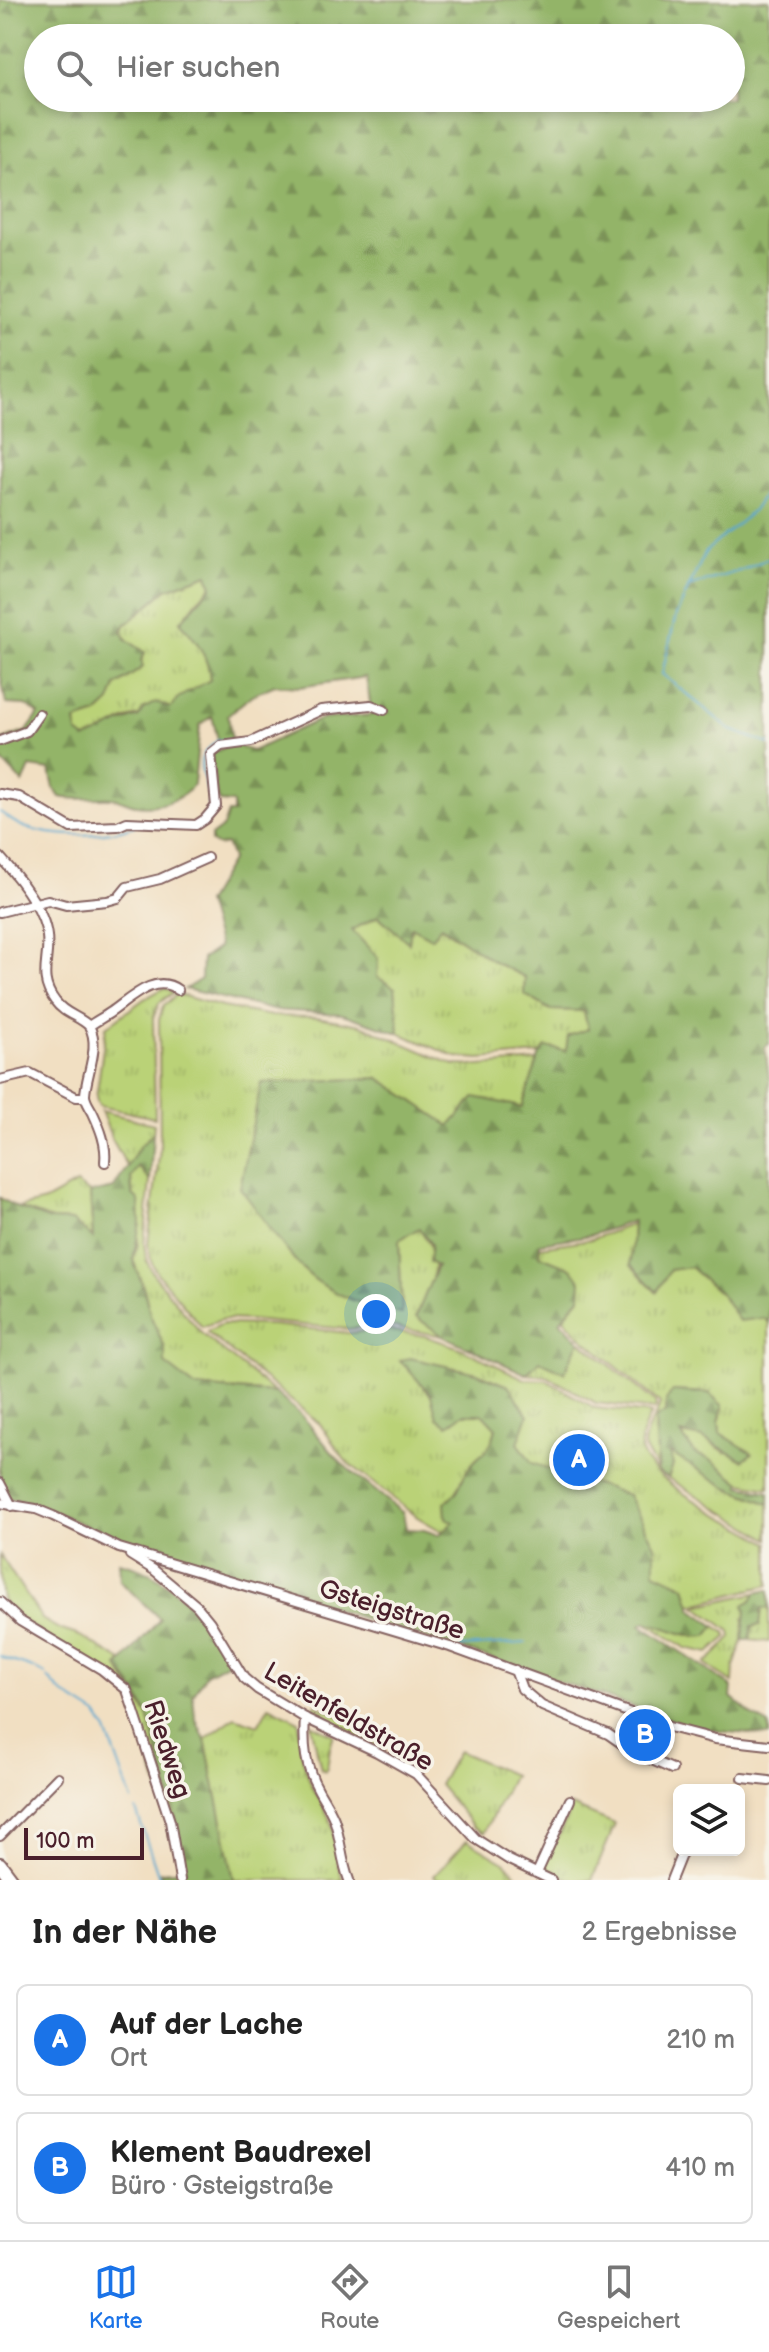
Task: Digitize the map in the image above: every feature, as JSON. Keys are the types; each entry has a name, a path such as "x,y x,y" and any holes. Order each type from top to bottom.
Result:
{"main road":[{"path":"1,1866 12,1880"}],"street":[{"path":"0,794 19,797 71,828 118,826 127,822 196,825 216,806 211,754 221,746 251,742 321,710 371,705 384,710"},
{"path":"0,741 27,731 39,714"},
{"path":"0,857 34,903 46,931 44,963 49,992 56,1004 93,1032 85,1097 103,1140 105,1162"},
{"path":"0,912 48,900 66,905 107,901 118,898 127,887 160,879 207,858"},
{"path":"89,1026 135,991 170,985 178,990"},
{"path":"0,1080 30,1073 76,1097 85,1097"},
{"path":"0,1483 12,1506"},
{"path":"0,1503 36,1509 119,1548"},
{"name":"Gsteigstraße","path":"119,1548 257,1588 515,1670 669,1727 715,1739 769,1745"},
{"name":"Leitenfeldstraße","path":"119,1548 154,1570 197,1606 244,1678 273,1701 416,1774 476,1839 509,1860 551,1880"},
{"name":"Riedweg","path":"0,1602 20,1621 101,1669 127,1690 170,1821 180,1880"},
{"path":"515,1670 522,1689 542,1706 608,1734 634,1752 672,1769"},
{"path":"305,1718 306,1762 332,1815 340,1839 342,1864 349,1880"},
{"path":"0,1836 58,1777"},
{"path":"743,1778 769,1781"},
{"path":"537,1873 570,1800"},
{"path":"671,1880 681,1856"}],"green space":[{"path":"0,0 769,0 769,1044 765,1047 769,1079 769,1323 764,1318 739,1321 722,1295 690,1267 670,1270 657,1292 631,1265 633,1221 591,1235 540,1243 539,1255 571,1268 581,1281 580,1297 560,1321 580,1341 564,1372 540,1361 526,1374 443,1336 416,1317 437,1266 429,1262 431,1244 419,1228 399,1240 402,1314 351,1299 315,1280 297,1263 240,1188 261,1083 379,1078 450,1126 475,1097 522,1107 540,1054 546,1047 566,1051 568,1036 588,1029 584,1011 551,1010 524,994 525,977 496,963 441,926 431,938 411,927 409,943 378,916 352,930 378,958 377,977 395,988 399,1033 342,1014 273,1010 185,989 201,979 202,959 219,947 206,903 232,859 226,844 218,846 211,842 211,836 223,827 228,813 233,813 233,803 220,802 211,754 231,744 252,751 321,719 372,715 366,677 299,687 275,685 252,695 228,715 232,741 218,740 212,716 200,725 194,783 177,799 144,806 114,798 60,797 54,788 50,770 30,767 23,783 0,759 0,741 27,731 39,714 25,705 6,704 0,672","holes":["208,574 212,586 180,622 201,649 210,680 178,698 171,708 156,702 143,709 139,717 85,739 77,733 76,721 97,714 110,702 116,686 143,667 141,660 145,652 127,640 122,631 125,625 167,589"]},
{"path":"208,574 212,586 181,622 201,649 210,680 179,698 171,708 126,719 85,739 77,733 76,721 97,714 110,702 116,686 143,667 141,661 145,652 127,640 122,631 125,625 167,589"},
{"path":"378,916 409,942 411,926 440,926 496,963 525,977 524,994 550,1010 584,1011 588,1030 566,1051 546,1047 540,1054 480,1059 456,1057 399,1033 395,988 377,977 352,930"},
{"path":"164,988 174,992 159,1003 153,1019 155,1118 99,1106 96,1098 106,1027"},
{"path":"177,994 222,1007 272,1016 317,1017 361,1025 454,1065 538,1061 522,1107 450,1126 379,1078 261,1084 241,1188 272,1232 306,1272 326,1287 364,1304 402,1313 399,1240 419,1228 432,1252 434,1272 416,1317 443,1336 383,1325 348,1329 250,1320 223,1319 202,1327 157,1273 148,1243 160,1149 159,1020 163,1006"},
{"path":"101,1111 154,1124 153,1133 140,1146 128,1168 112,1139"},
{"path":"153,1133 150,1181 138,1166 131,1178 132,1194 139,1200 140,1224 133,1260 150,1315 165,1348 165,1364 195,1387 275,1393 301,1415 341,1463 403,1513 406,1529 439,1535 453,1522 446,1518 445,1503 457,1491 471,1465 487,1449 496,1428 483,1414 463,1414 448,1425 437,1418 431,1395 400,1360 410,1358 477,1373 509,1386 528,1415 518,1443 532,1463 628,1495 655,1546 655,1572 685,1586 692,1609 715,1626 707,1636 699,1636 645,1622 641,1625 732,1687 731,1697 769,1725 769,1736 687,1725 505,1663 167,1556 105,1534 36,1504 0,1496 0,1198 51,1220 72,1221 93,1238 90,1193 114,1188 140,1146"},
{"path":"138,1165 150,1181 144,1244 147,1262 154,1275 201,1333 275,1393 195,1387 164,1364 165,1348 150,1315 133,1260 138,1244 131,1178"},
{"path":"76,1184 90,1193 93,1239 72,1221 52,1220 18,1208 45,1201"},
{"path":"633,1224 631,1265 656,1292 670,1270 690,1267 722,1295 739,1320 764,1318 769,1323 769,1488 741,1483 713,1461 694,1453 680,1433 703,1438 725,1452 751,1453 720,1433 723,1406 709,1393 673,1391 666,1401 656,1461 658,1472 644,1447 646,1433 660,1403 582,1338 563,1318 580,1297 538,1255 540,1247 592,1239"},
{"path":"223,1324 272,1325 349,1333 383,1329 425,1336 460,1348 525,1379 546,1380 595,1408 651,1414 641,1439 641,1449 647,1462 676,1488 769,1543 769,1585 690,1605 685,1586 655,1572 655,1546 628,1495 532,1464 518,1443 509,1386 477,1373 410,1358 401,1361 436,1398 457,1409 483,1414 496,1428 487,1449 471,1465 457,1491 446,1503 454,1521 443,1532 414,1515 345,1460 320,1424 208,1333"},
{"path":"580,1341 655,1402 654,1410 596,1403 547,1376 526,1374 540,1360 564,1371"},
{"path":"673,1391 709,1393 723,1406 720,1433 752,1453 743,1460 703,1438 681,1434 694,1453 713,1461 741,1483 740,1486 769,1492 769,1504 727,1487 670,1453 673,1465 668,1478 658,1472 655,1419 666,1412 666,1401"},
{"path":"669,1452 727,1487 769,1504 769,1539 668,1478 673,1465"},
{"path":"0,1555 42,1619 80,1636 122,1661 118,1667 148,1716 176,1818 186,1870 181,1870 130,1689 40,1633 9,1609 2,1599"},
{"path":"119,1562 155,1576 170,1587 209,1629 228,1662 206,1674 193,1695 195,1717 205,1739 234,1880 162,1880 160,1872 186,1870 149,1718 137,1693 118,1667 160,1619 120,1581"},
{"path":"769,1590 769,1608 762,1608 760,1625 752,1626 750,1640 743,1640 744,1605 756,1593"},
{"path":"756,1593 744,1619 743,1640 734,1667 733,1683 705,1664 728,1642 730,1631 696,1606"},
{"path":"762,1608 769,1608 769,1642 750,1640 752,1626 760,1624"},
{"path":"645,1622 707,1636 715,1626 727,1637 709,1653 686,1648"},
{"path":"315,1704 381,1737 378,1745 311,1713"},
{"path":"269,1706 299,1721 305,1766 330,1820 343,1880 234,1880 205,1739 235,1717 258,1725"},
{"path":"311,1724 334,1735 326,1771 321,1769"},
{"path":"458,1751 513,1775 484,1833 473,1826 439,1785"},
{"path":"572,1806 615,1824 592,1880 572,1880 544,1868"},
{"path":"467,1840 506,1863 516,1874 513,1880 437,1880 434,1876"}],"waterway":[{"path":"769,487 753,511 706,551 676,615 662,674 731,730 769,744"},
{"path":"688,587 769,558"},
{"path":"208,809 201,761 203,755 218,740 231,741"},
{"path":"0,812 23,827 66,835 95,834 134,826"},
{"path":"149,1551 266,1588"},
{"path":"460,1647 526,1643"},
{"path":"0,1656 45,1674"},
{"path":"48,1678 62,1693 97,1715 107,1731 132,1801"},
{"path":"136,1810 160,1880"}],"place":[{"name":"Auf der Lache","path":"579,1460"},
{"name":"Klement Baudrexel","path":"645,1735"}]}
